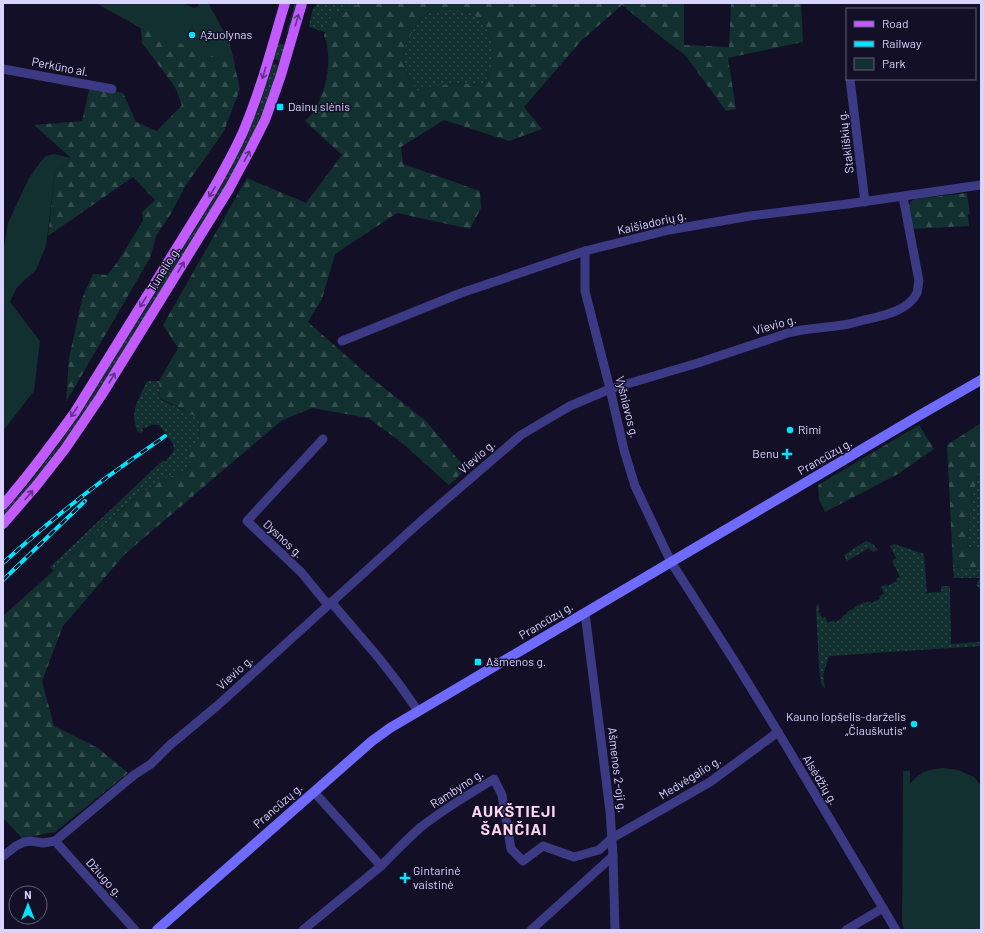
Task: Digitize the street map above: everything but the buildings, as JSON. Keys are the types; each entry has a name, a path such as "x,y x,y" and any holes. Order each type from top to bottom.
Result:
{"main road":[{"name":"Tunelio g.","path":"3,505 52,444 75,412 212,192 244,131 257,96 285,3"},
{"name":"Tunelio g.","path":"3,524 36,486 60,455 101,396 229,189 265,120 279,81 302,3"},
{"path":"275,36 291,40"}],"street":[{"name":"Perkūno al.","path":"3,69 112,89"},
{"name":"Stakliškių g.","path":"850,80 865,202"},
{"name":"Kaišiadorių g.","path":"342,341 461,293 585,251 669,230 750,216 981,186"},
{"name":"Vievio g.","path":"55,841 134,776 151,764 170,745 217,706 420,522 521,435 570,406 610,389 698,363 788,333 800,330 844,325 890,314 909,302 916,294 919,281 903,197"},
{"name":"Vyšniavos g.","path":"585,251 585,291 624,450 635,486 671,562"},
{"name":"Prancūzų g.","path":"157,930 372,741 390,728 981,380"},
{"name":"Dysnos g.","path":"323,439 247,521 301,572 378,657 418,711"},
{"name":"Alsėdžių g.","path":"671,562 778,732 896,930"},
{"name":"Ašmenos 2-oji g.","path":"585,613 608,791 613,856 615,930"},
{"name":"Medvėgalio g.","path":"612,838 710,782 778,732"},
{"name":"Rambyno g.","path":"303,930 381,866 420,828 494,779 502,795 511,849 523,861 543,846 574,857 599,850 612,838"},
{"path":"314,792 381,866"},
{"path":"3,856 24,842 31,841 43,843 55,841"},
{"name":"Džiugo g.","path":"55,841 135,930"},
{"path":"531,930 613,856"},
{"path":"846,930 883,908"}],"green space":[{"path":"96,3 182,3 194,8 198,7 199,3 210,3 209,5 229,41 240,89 224,131 186,185 170,215 156,236 150,258 66,402 69,358 82,299 93,274 107,275 116,264 143,221 142,212 155,200 133,177 48,236 55,173 71,158 34,125 82,121 90,86 123,93 136,122 157,131 182,105 175,87 142,43 141,28"},
{"name":"Ąžuolynas","path":"96,3 182,3 194,8 198,7 199,3 210,3 209,5 229,41 235,65 141,28"},
{"path":"295,3 298,3 288,32 287,31"},
{"path":"317,3 354,3 357,5 345,11 335,13 328,21 325,32 309,27 312,12"},
{"path":"358,3 684,3 684,45 729,47 731,3 801,3 803,42 728,58 736,109 726,111 685,55 622,5 582,40 524,107 542,129 509,141 444,120 401,147 403,164 480,191 481,208 470,229 397,213 335,254 322,299 308,322 369,376 426,421 466,469 449,485 401,442 368,418 312,408 281,421 125,554 63,626 42,681 54,726 98,748 128,773 55,832 22,838 5,820 3,821 3,616 139,494 167,478 191,468 188,453 200,442 199,419 160,398 159,381 178,348 163,325 247,178 306,203 342,155 305,121 312,113 323,93 328,62 327,44 324,36 328,21 335,13 345,11 351,4 357,5","holes":["455,9 467,11 480,19 492,41 492,68 484,85 452,83 417,91 407,74 403,58 404,47 420,18 432,11"]},
{"path":"455,9 467,11 480,19 486,28 492,41 492,68 484,85 452,83 417,91 407,74 403,58 404,47 420,18 432,11"},
{"path":"278,43 285,45 280,61 274,59"},
{"path":"273,64 279,65 260,117 249,142 224,188 83,415 36,479 3,517 3,513 33,478 80,414 214,198 245,141 260,104"},
{"path":"54,154 71,158 55,173 46,246 36,270 17,287 10,302 40,341 34,391 3,431 3,253 8,223 28,180 46,156"},
{"path":"967,193 970,214 968,214 969,226 913,229 909,205 911,201 915,199"},
{"path":"147,381 159,381 160,399 199,419 200,443 191,468 167,478 139,494 53,571 50,567 163,460 166,462 174,449 173,444 159,425 144,427 141,433 137,431 134,418 135,408"},
{"path":"981,423 981,463 971,503 967,546 981,552 981,570 953,567 947,445"},
{"path":"919,425 934,449 898,474 825,512 819,499 818,485"},
{"path":"981,463 981,552 967,546 971,503"},
{"path":"866,541 873,544 878,550 873,552 869,548 847,561 844,555"},
{"path":"894,544 924,554 927,593 941,592 941,586 950,586 951,644 981,642 981,646 829,656 823,675 825,689 821,683 819,668 816,607 818,604 820,609 818,610 822,618 825,617 828,623 834,620 835,622 843,618 842,616 847,614 847,612 864,602 870,601 871,603 880,599 879,596 884,594 881,587 897,581 896,579 900,577 892,561 896,558 890,546"},
{"path":"953,567 981,570 981,589 976,585 980,578 954,578"},
{"path":"944,768 958,770 974,777 981,786 981,930 905,930 902,924 903,771 910,771 910,784 922,773 933,769"}],"railway":[{"path":"3,563 86,493 165,436"},
{"path":"3,580 85,501"}],"place":[{"name":"Ąžuolynas","path":"192,35"},
{"name":"Dainų slėnis","path":"280,107"},
{"name":"Rimi","path":"790,430"},
{"name":"Benu","path":"787,454"},
{"name":"Ašmenos g.","path":"478,662"},
{"name":"Kauno lopšelis-darželis „Čiauškutis“","path":"914,724"},
{"name":"Gintarinė vaistinė","path":"405,878"}],"district":[{"name":"AUKŠTIEJI ŠANČIAI","path":"514,820"}]}
